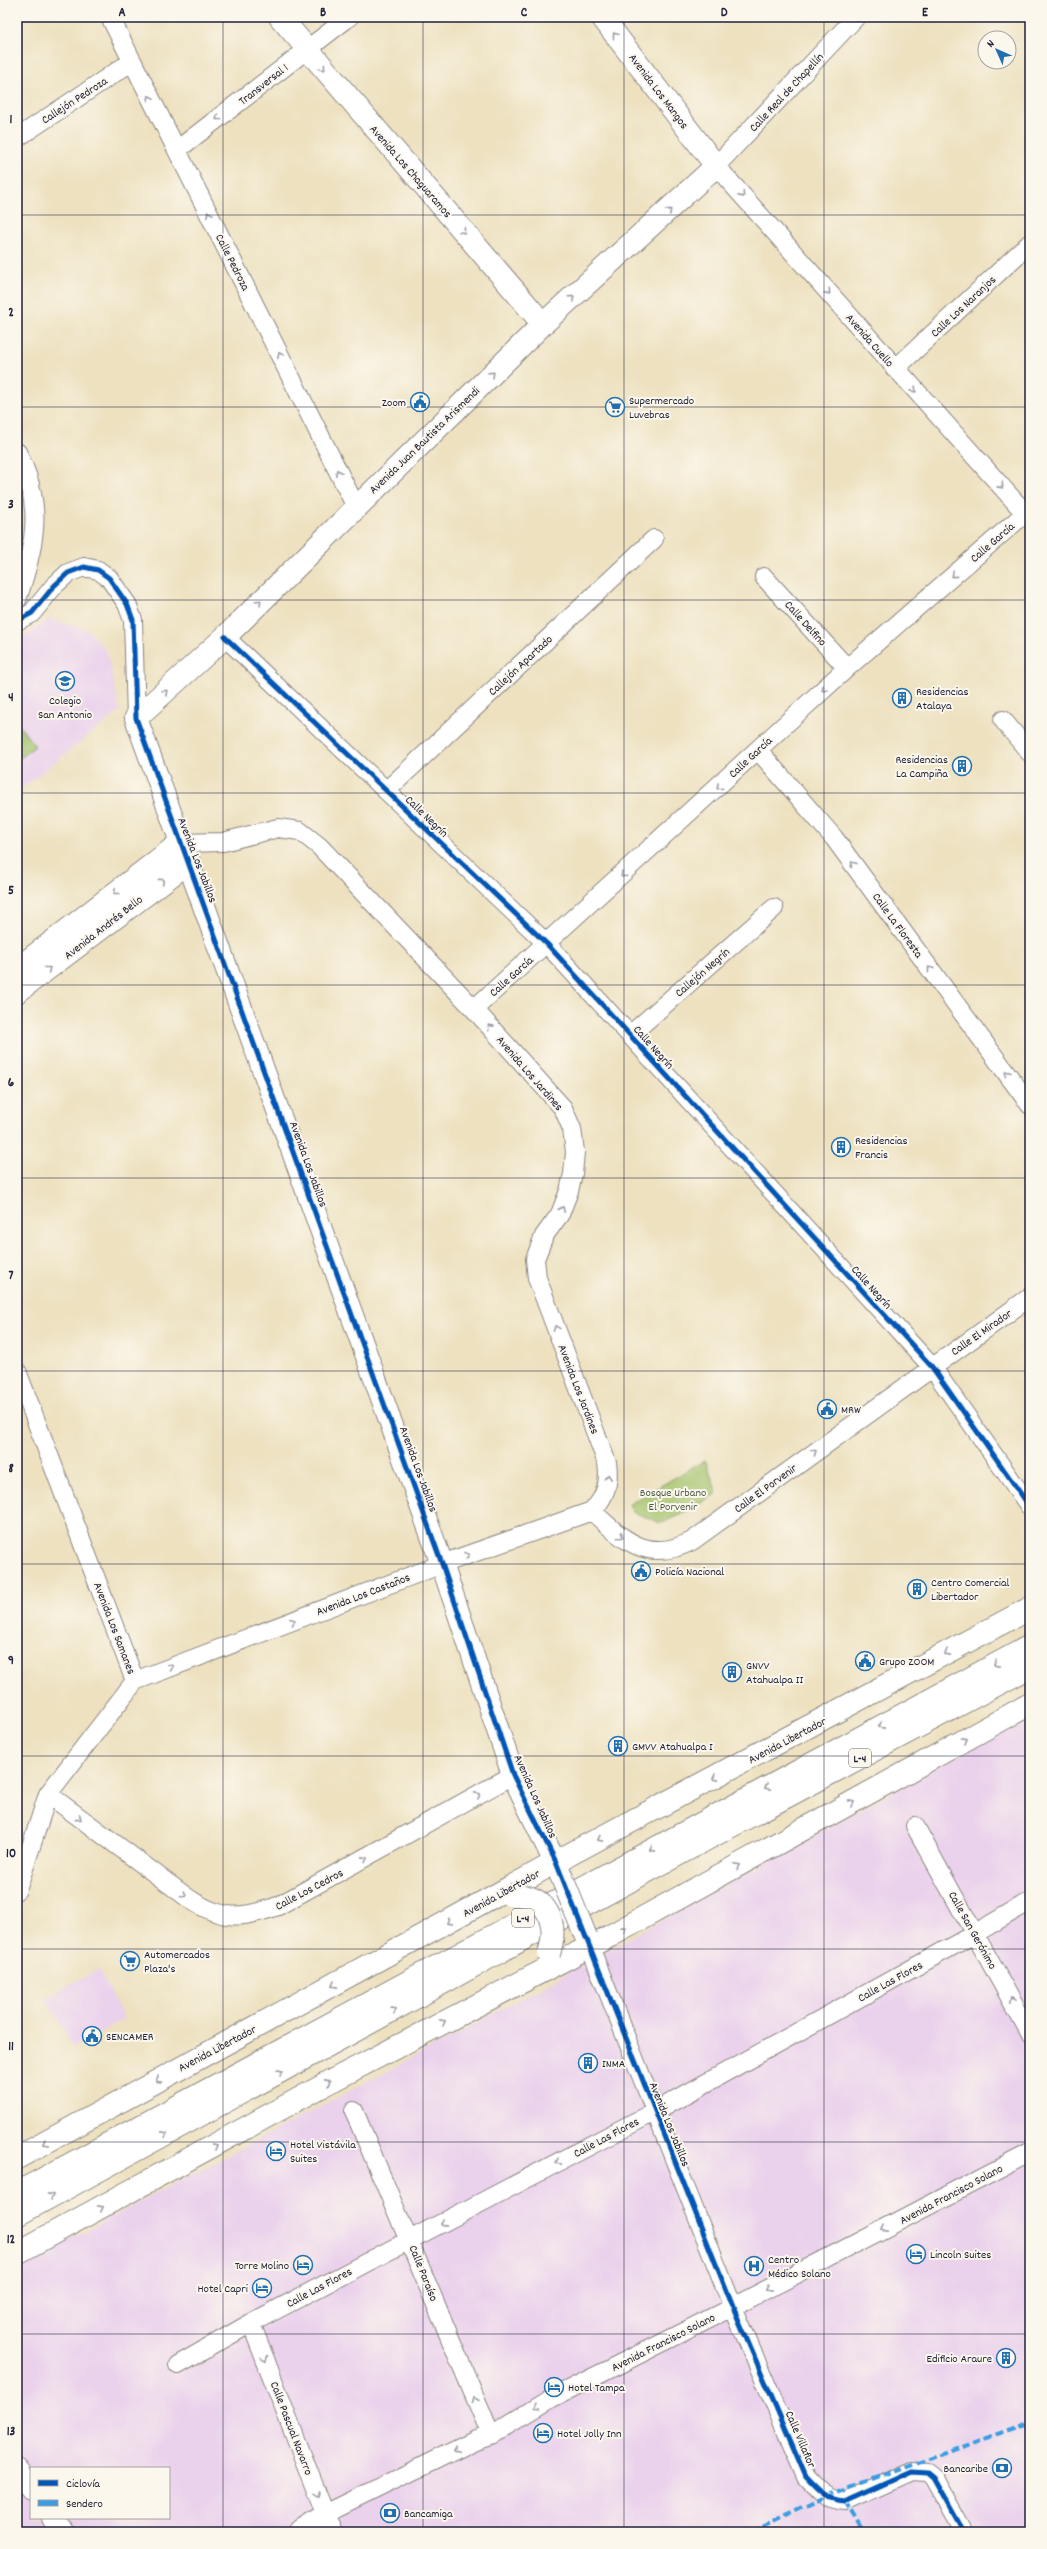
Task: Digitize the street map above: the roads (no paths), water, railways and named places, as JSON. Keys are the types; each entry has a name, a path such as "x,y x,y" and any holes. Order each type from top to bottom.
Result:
{"main road":[{"name":"Avenida Los Chaguaramos","path":"280,17 543,324"},
{"name":"Avenida Los Mangos","path":"602,17 716,166"},
{"name":"Avenida Juan Bautista Arismendi","path":"136,718 225,637 356,506 543,324 716,166"},
{"name":"Avenida Los Jabillos","path":"136,718 442,1564 513,1775 558,1868 588,1942"},
{"name":"Avenida Andrés Bello","path":"17,969 185,852"},
{"name":"Avenida Andrés Bello","path":"17,992 185,852"},
{"name":"Avenida Libertador","path":"17,2158 97,2113 558,1868 1030,1608"},
{"name":"L-4","path":"17,2193 1030,1646"},
{"name":"L-4","path":"17,2215 690,1848 1030,1667"},
{"name":"L-4","path":"17,2253 337,2078 535,1974 588,1942 1030,1704"},
{"name":"L-4","path":"500,1898 523,1895 533,1898 548,1913 553,1932 549,1954 535,1974"},
{"path":"17,2469 30,2487"},
{"path":"54,2519 63,2532"}],"street":[{"name":"Calle Pedroza","path":"110,17 131,62 177,150 356,506"},
{"name":"Transversal 1","path":"177,150 349,17"},
{"name":"Calle Real de Chapellín","path":"716,166 856,17"},
{"name":"Callejón Pedroza","path":"17,138 131,62"},
{"name":"Avenida Cuello","path":"716,166 895,369 1028,511"},
{"name":"Calle Los Naranjos","path":"895,369 1030,243"},
{"path":"17,452 34,492 36,517 27,567 17,600"},
{"name":"Calle García","path":"474,1009 547,944 847,668 1028,511"},
{"name":"Callejón Apartado","path":"386,791 654,539"},
{"name":"Avenida Los Jabillos","path":"17,621 32,613 54,586 68,573 84,567 98,570 108,578 127,604 133,620 136,718"},
{"name":"Calle Delfino","path":"764,577 847,668"},
{"name":"Calle Negrín","path":"225,637 547,944 932,1367 1030,1507"},
{"path":"1002,720 1030,753"},
{"name":"Calle La Floresta","path":"758,750 834,838 1030,1105"},
{"name":"Avenida Los Jardines","path":"185,852 278,828 300,831 319,846 474,1009 563,1108 572,1129 575,1152 569,1192 560,1214 544,1236 535,1259 537,1278 607,1463 609,1477 604,1495 592,1510"},
{"name":"Callejón Negrín","path":"630,1035 774,908"},
{"name":"Calle El Mirador","path":"932,1367 1030,1297"},
{"name":"Calle El Porvenir","path":"592,1510 617,1534 634,1545 650,1551 669,1551 679,1548 692,1541 932,1367"},
{"name":"Avenida Los Samanes","path":"17,1371 135,1681 48,1794 17,1890"},
{"name":"Avenida Los Castaños","path":"135,1681 442,1564 592,1510"},
{"name":"Calle Los Cedros","path":"48,1794 188,1898 202,1907 228,1917 256,1914 278,1906 513,1775"},
{"name":"Calle San Gerónimo","path":"915,1826 1030,2034"},
{"name":"Calle Las Flores","path":"178,2365 251,2323 654,2112 976,1934 1030,1901"},
{"name":"Avenida Los Jabillos","path":"588,1942 654,2112 733,2307"},
{"name":"Calle Paraíso","path":"354,2112 410,2240 491,2435"},
{"name":"Avenida Francisco Solano","path":"297,2532 325,2514 476,2440 491,2435 552,2398 733,2307 1030,2153"},
{"name":"Calle Villaflor","path":"733,2307 806,2477 817,2490 836,2500 845,2500 912,2471 920,2470 933,2477 964,2532"},
{"name":"Calle Pascual Navarro","path":"251,2323 325,2514 335,2532"}],"place":[{"name":"Zoom","path":"420,402"},
{"name":"Supermercado Luvebras","path":"615,407"},
{"name":"Colegio San Antonio","path":"65,681"},
{"name":"Residencias Atalaya","path":"902,698"},
{"name":"Residencias La Campiña","path":"962,766"},
{"name":"Residencias Francis","path":"841,1147"},
{"name":"MRW","path":"827,1409"},
{"name":"Policía Nacional","path":"641,1571"},
{"name":"Centro Comercial Libertador","path":"917,1589"},
{"name":"Grupo ZOOM","path":"865,1661"},
{"name":"GNVV Atahualpa II","path":"732,1672"},
{"name":"GMVV Atahualpa I","path":"618,1746"},
{"name":"Automercados Plaza's","path":"130,1961"},
{"name":"SENCAMER","path":"92,2036"},
{"name":"INMA","path":"588,2063"},
{"name":"Hotel Vistávila Suites","path":"276,2151"},
{"name":"Lincoln Suites","path":"916,2254"},
{"name":"Torre Molino","path":"303,2265"},
{"name":"Centro Médico Solano","path":"754,2266"},
{"name":"Hotel Capri","path":"262,2288"},
{"name":"Edificio Araure","path":"1006,2358"},
{"name":"Hotel Tampa","path":"554,2387"},
{"name":"Hotel Jolly Inn","path":"543,2433"},
{"name":"Bancaribe","path":"1002,2468"},
{"name":"Bancamiga","path":"390,2513"}],"park label":[{"name":"Bosque Urbano El Porvenir","path":"673,1499"}]}
